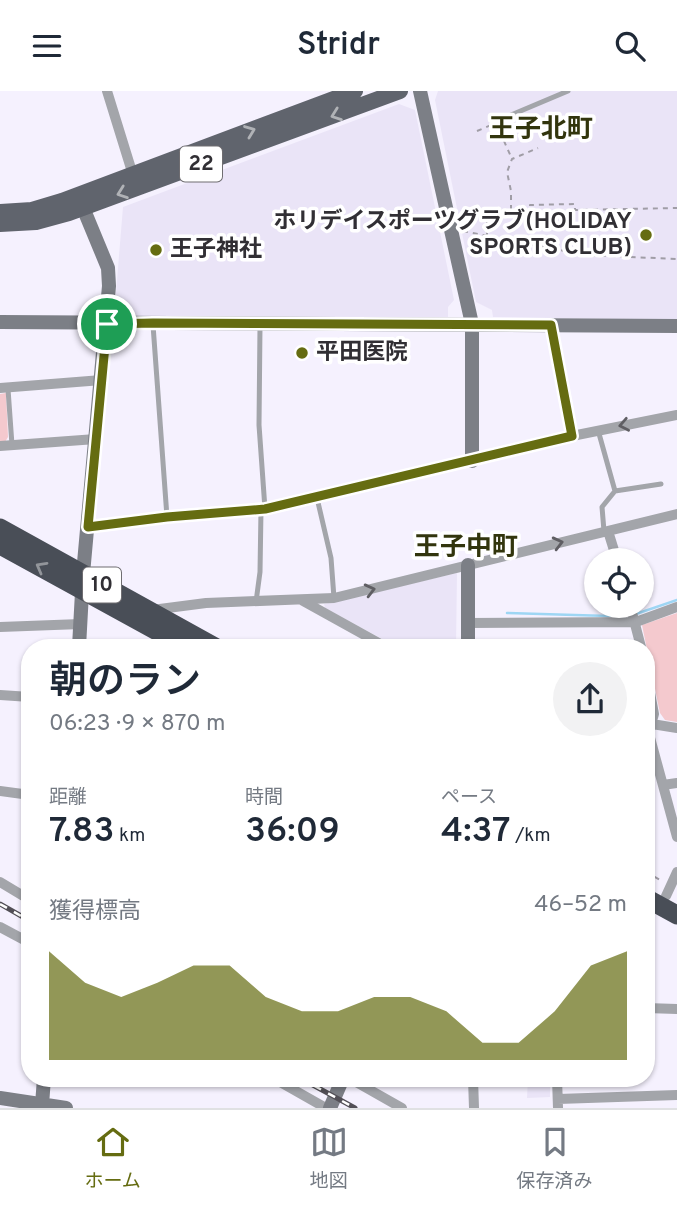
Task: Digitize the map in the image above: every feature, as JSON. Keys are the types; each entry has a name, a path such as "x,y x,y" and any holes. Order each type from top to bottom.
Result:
{"highway":[{"name":"10","path":"0,528 173,639"},
{"name":"10","path":"0,545 149,610 201,639"},
{"path":"655,890 671,899"},
{"path":"655,903 677,915"}],"main road":[{"name":"22","path":"0,224 36,222 133,175 355,91"},
{"name":"22","path":"0,212 80,202 400,91"}],"street":[{"path":"107,91 133,175"},
{"path":"420,91 472,324 472,461"},
{"path":"80,202 108,268 107,324 80,639"},
{"path":"0,322 677,326"},
{"path":"4,388 102,380"},
{"path":"88,527 263,509 598,430 677,415"},
{"path":"0,446 96,439"},
{"path":"149,610 206,603 334,599 677,514"},
{"path":"606,532 612,548"},
{"path":"468,565 468,639"},
{"path":"303,601 372,639"},
{"path":"468,623 635,622 677,607"},
{"path":"634,618 639,639"},
{"path":"0,628 81,624"},
{"path":"0,695 21,696"},
{"path":"655,730 677,728"},
{"path":"655,756 677,837"},
{"path":"663,785 677,783"},
{"path":"0,791 21,794"},
{"path":"671,899 677,872"},
{"path":"0,882 21,895"},
{"path":"0,927 21,938"},
{"path":"655,1008 677,1009"},
{"path":"42,1105 43,1087"},
{"path":"289,1087 328,1108 338,1087"},
{"path":"365,1087 402,1108"},
{"path":"473,1087 474,1108"},
{"path":"558,1103 677,1095"},
{"path":"0,1098 66,1108"}],"lane":[{"path":"512,115 568,91"},
{"path":"153,323 167,517"},
{"path":"256,602 263,509 259,425 260,323"},
{"path":"551,325 572,436"},
{"path":"4,388 12,445"},
{"path":"598,430 615,491"},
{"path":"606,532 602,507 615,491 661,484"},
{"path":"317,498 331,558 334,599"}],"path":[{"path":"477,131 496,123 512,159 507,172 511,211"},
{"path":"512,159 538,148"},
{"path":"487,236 487,214 530,211 530,205 575,204 575,210 677,208"},
{"path":"462,231 585,255 677,259"}],"shaded area":[{"path":"438,91 677,91 677,320 493,317 492,310 476,302 435,100"},
{"path":"399,104 415,110 454,300 448,307 448,317 114,317 123,207"},
{"path":"6,393 8,437 5,442 0,442 0,394"},
{"path":"457,573 456,639 382,639 325,608 324,604"},
{"path":"677,613 677,722 665,720 660,713 655,689 655,639 645,639 642,625"},
{"path":"528,1087 550,1087 550,1097 527,1098"}],"waterway":[{"path":"654,608 677,600"},
{"path":"507,613 584,615"}],"railway":[{"path":"0,904 21,916"},
{"path":"316,1087 355,1108"}],"place":[{"name":"ホリデイスポーツグラブ(HOLIDAY SPORTS CLUB)","path":"646,235"},
{"name":"王子神社","path":"156,250"},
{"name":"平田医院","path":"302,353"}],"district":[{"name":"王子北町","path":"541,130"},
{"name":"王子中町","path":"466,548"}],"route":[{"path":"107,324 551,325 572,436 265,509 88,527 107,324"}]}
